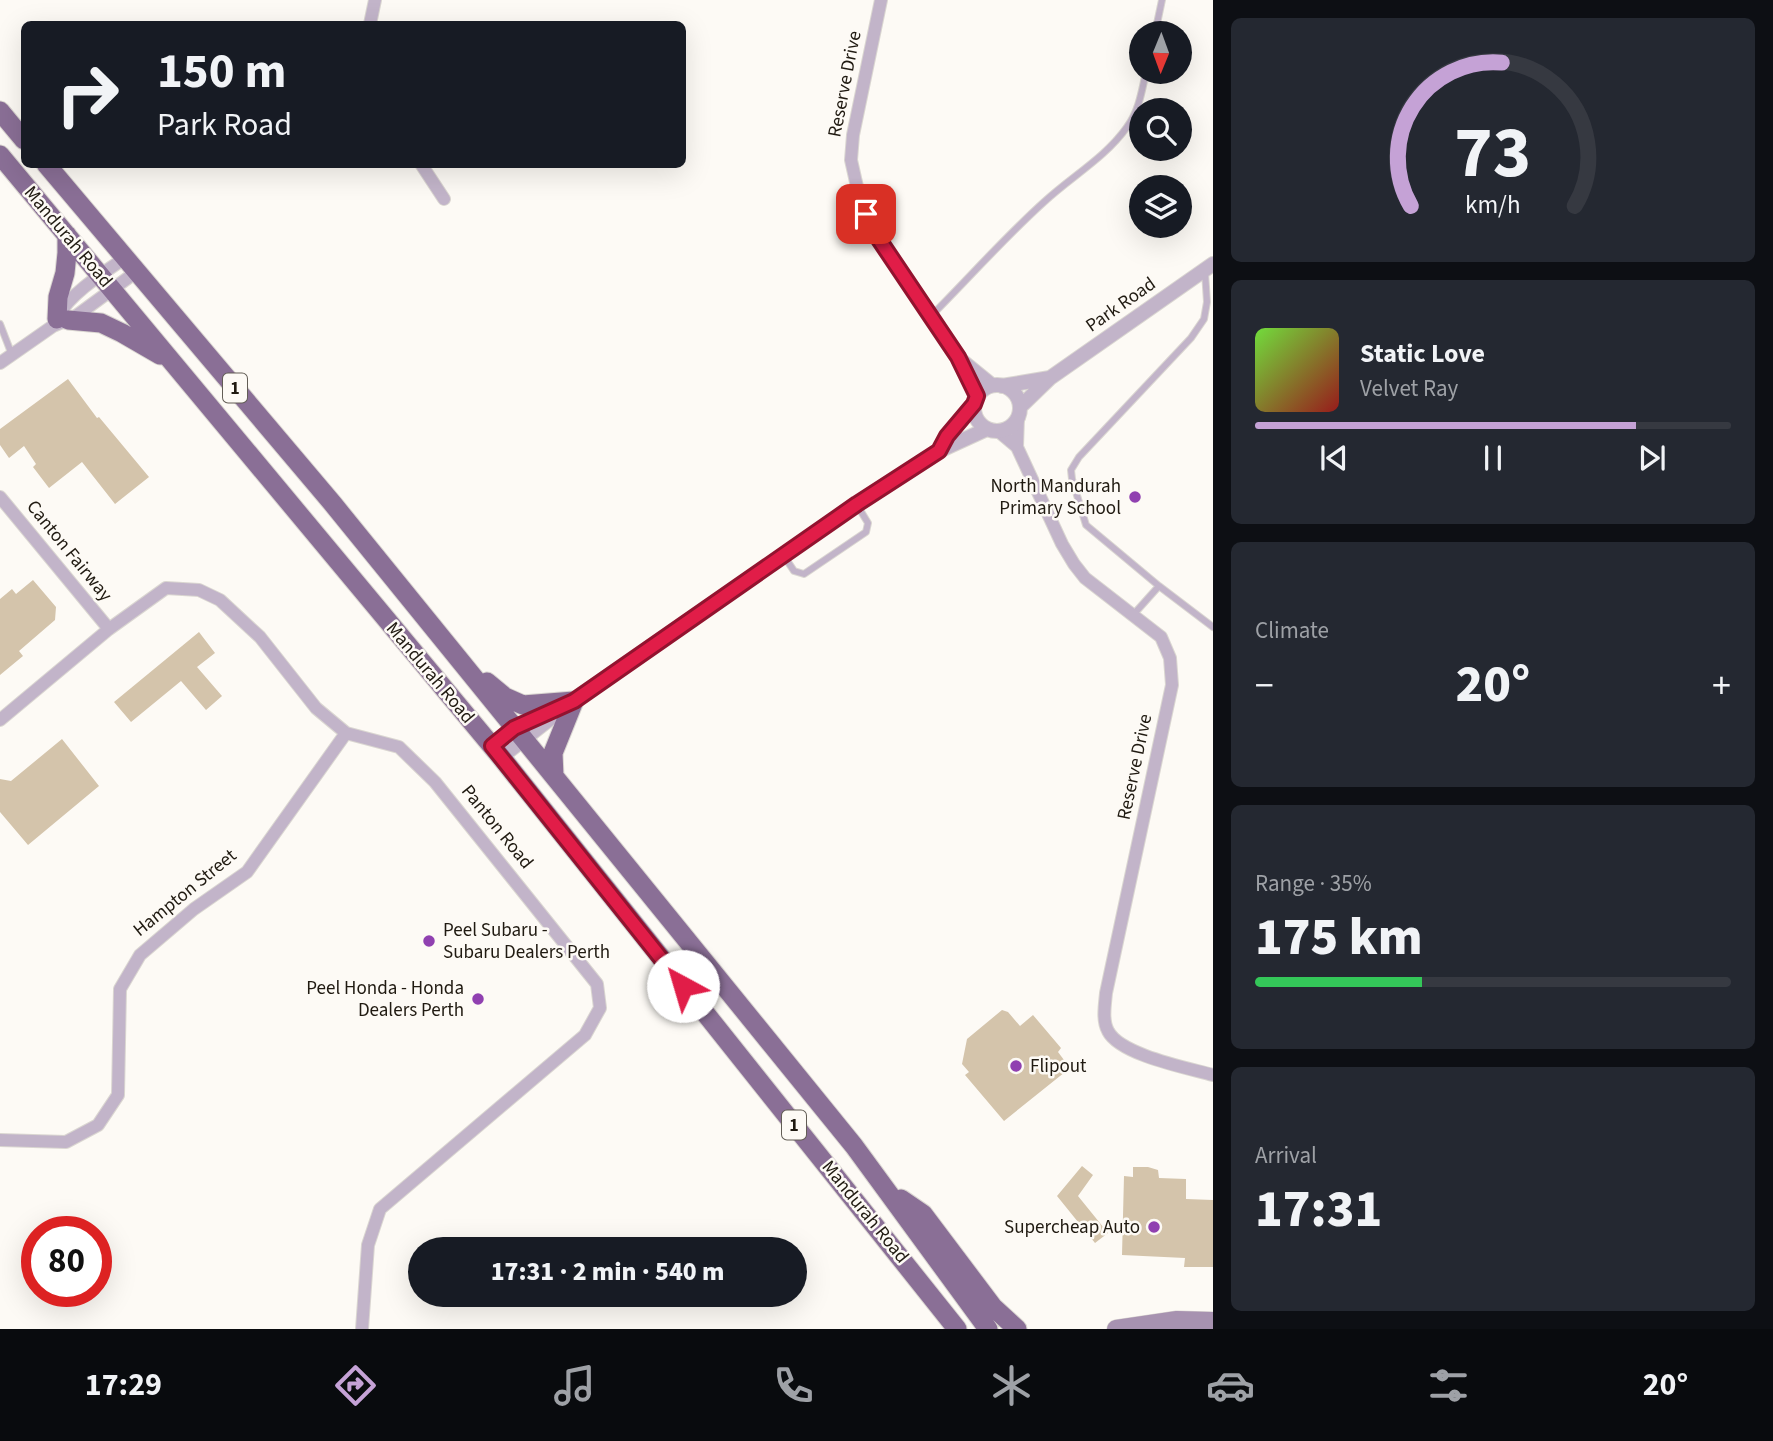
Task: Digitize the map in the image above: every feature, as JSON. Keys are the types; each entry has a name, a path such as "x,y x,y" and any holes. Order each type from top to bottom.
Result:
{"highway":[{"path":"0,111 21,136"},
{"name":"Mandurah Road","path":"0,155 496,752 957,1329"},
{"name":"Mandurah Road","path":"49,168 333,504 554,776 886,1188 988,1329"},
{"path":"66,235 65,273 58,297 59,321 102,323 173,363"},
{"path":"454,653 505,697 523,705 574,701 553,752 554,776"},
{"path":"886,1188 922,1214 993,1307 1017,1329"}],"main road":[{"path":"1116,1329 1177,1320 1213,1321"}],"street":[{"path":"370,21 374,0"},
{"name":"Reserve Drive","path":"881,0 853,135 851,160 860,200 872,229 958,357 975,400"},
{"path":"424,168 444,199"},
{"path":"59,321 64,306 130,265"},
{"path":"0,363 59,321 76,316 106,282 130,265"},
{"name":"Park Road","path":"1019,412 1050,378 1209,267"},
{"name":"Reserve Drive","path":"958,357 998,386"},
{"name":"Park Road","path":"998,386 1050,378"},
{"path":"496,752 518,734 574,701 857,504 939,451 992,430 1010,427 1019,412 1014,393 998,386 987,387 947,436 939,451"},
{"path":"975,400 976,418 992,430"},
{"name":"Reserve Drive","path":"1019,412 1017,447 1074,564 1085,578 1161,637 1170,658 1172,685 1106,993 1104,1014 1108,1031 1119,1044 1142,1055 1213,1075"},
{"name":"Reserve Drive","path":"992,430 1017,447"},
{"name":"Canton Fairway","path":"0,497 109,629"},
{"name":"Panton Road","path":"0,720 109,629 166,588 199,590 220,600 260,637 316,708 346,733 399,747 435,782 597,984 600,1009 585,1035 380,1209 368,1245 362,1329"},
{"name":"Hampton Street","path":"0,1140 66,1142 98,1125 118,1095 120,989 140,955 194,909 247,872 346,733"}],"lane":[{"path":"1158,21 1162,0"},
{"path":"932,316 1028,216 1059,188 1082,172 1120,136 1136,111 1143,84"},
{"path":"1209,267 1204,319 1191,338 1079,457 1071,470 1086,525 1213,627"},
{"path":"0,324 12,355"},
{"path":"784,556 794,571 804,574 866,532 868,523 857,504"},
{"path":"1133,615 1159,586"}],"building":[{"path":"68,379 97,418 99,417 149,477 115,504 82,462 49,488 33,467 36,464 24,446 9,458 0,445 0,429"},
{"path":"33,580 56,607 55,620 19,651 23,656 0,675 0,599 12,589 16,594"},
{"path":"199,632 215,653 197,667 222,696 206,710 181,681 131,722 114,702"},
{"path":"62,739 99,786 28,845 0,812 0,779 11,781"},
{"name":"Flipout","path":"1002,1010 1008,1012 1020,1026 1033,1015 1061,1048 1058,1052 1070,1068 1004,1121 965,1075 969,1072 962,1064 967,1039"},
{"path":"1082,1166 1093,1175 1078,1196 1108,1233 1095,1243 1057,1196"},
{"name":"Supercheap Auto","path":"1133,1167 1158,1170 1159,1178 1186,1179 1186,1199 1213,1200 1213,1267 1184,1267 1185,1258 1122,1255 1124,1176 1133,1177"}],"place":[{"name":"North Mandurah Primary School","path":"1135,497"},
{"name":"Peel Subaru - Subaru Dealers Perth","path":"429,941"},
{"name":"Peel Honda - Honda Dealers Perth","path":"478,999"},
{"name":"Flipout","path":"1016,1066"},
{"name":"Supercheap Auto","path":"1154,1227"}],"route":[{"path":"683,986 492,746 514,728 574,701 857,504 939,451 947,436 974,404 977,396 958,357 872,229 866,214"}]}
